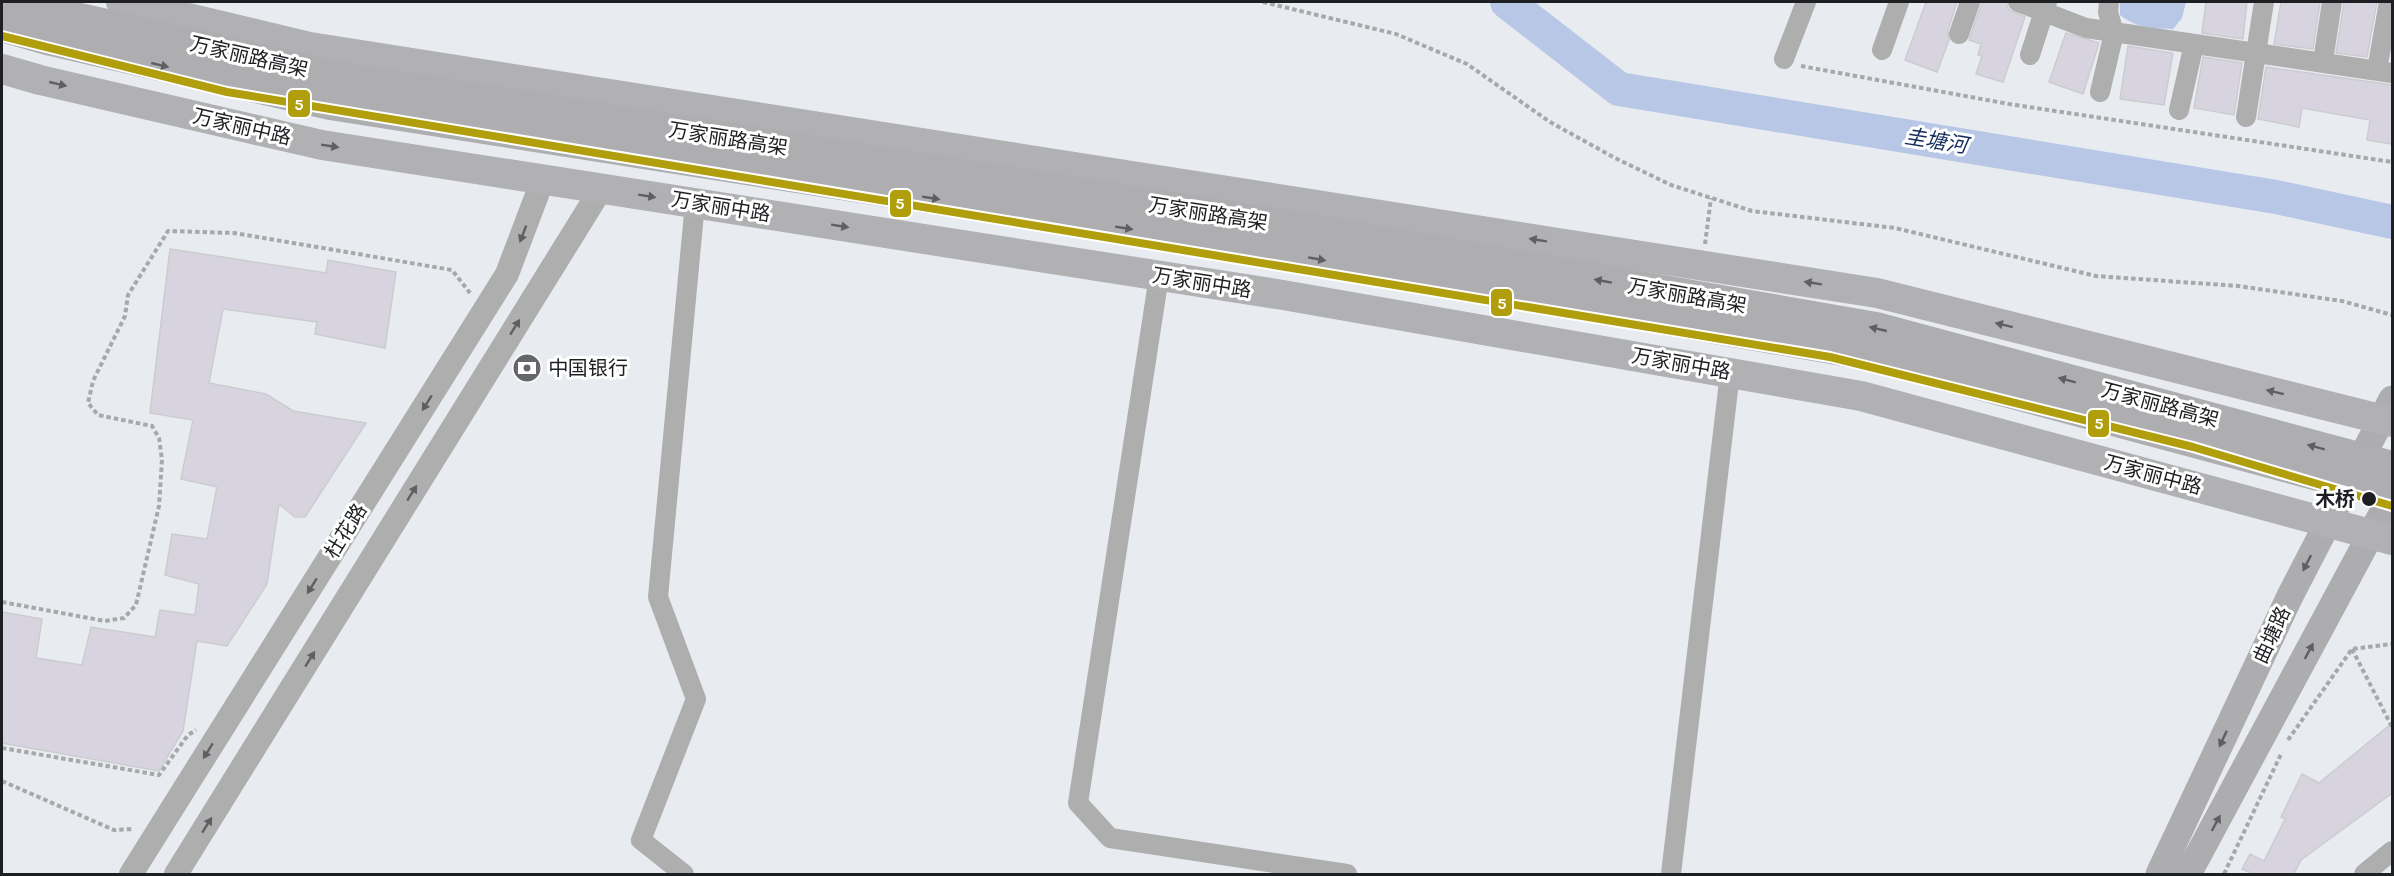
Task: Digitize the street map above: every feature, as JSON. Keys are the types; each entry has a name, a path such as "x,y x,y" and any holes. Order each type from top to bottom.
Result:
{"highway":[{"name":"万家丽路高架","path":"16,2 58,14 335,77 1295,227 1876,328 2392,467"},
{"name":"万家丽路高架","path":"2,26 51,40 330,104 1290,254 1871,355 2392,495"}],"main road":[{"path":"121,2 310,47 1877,293 2389,413"},
{"name":"万家丽中路","path":"2,69 40,80 322,145 1159,276 1861,396 2382,537"},
{"name":"曲塘路","path":"2159,874 2290,596 2389,413"},
{"name":"曲塘路","path":"2188,874 2382,537 2392,495"}],"street":[{"path":"1784,60 1806,2"},
{"path":"1881,50 1899,2"},
{"path":"1959,34 1970,2"},
{"path":"2018,2 2045,6 2086,28 2257,51 2385,72 2388,2"},
{"path":"2100,92 2114,33 2108,12 2109,2"},
{"path":"2246,117 2264,2"},
{"path":"2323,61 2332,2"},
{"path":"2030,55 2045,6"},
{"path":"2179,110 2194,44"},
{"name":"杜花路","path":"131,874 507,274 543,179"},
{"name":"杜花路","path":"176,874 601,189"},
{"path":"684,874 641,840 696,699 658,597 695,203"},
{"path":"1159,276 1078,803 1110,838 1287,870 1347,874"},
{"path":"1671,874 1730,373"},
{"path":"2364,874 2392,851"}],"path":[{"path":"1263,2 1396,34 1467,64 1550,122 1606,153 1671,185 1752,212 1895,228 2096,276 2238,286 2342,301 2392,315"},
{"path":"1784,60 1790,64 2009,104 2392,162"},
{"path":"1702,266 1711,198"},
{"path":"2,602 105,621 124,618 136,605 159,506 162,460 159,438 152,426 98,415 88,403 93,381 125,316 128,295 168,231 234,233 452,270 474,298 476,295"},
{"path":"2224,874 2286,743 2352,650 2392,644"},
{"path":"2352,650 2392,727"},
{"path":"2,748 159,775 188,735 204,724"},
{"path":"2,781 114,831 137,829"}],"water":[{"path":"2120,2 2186,2 2182,18 2173,29 2151,28 2132,23 2120,15"}],"building":[{"path":"1926,2 1957,2 1948,30 1949,40 1937,72 1905,60"},
{"path":"1982,2 2006,2 2009,10 2025,17 2003,82 1976,74 1982,56 1978,55 1981,44 1969,40"},
{"path":"2206,2 2247,2 2243,39 2202,33"},
{"path":"2281,2 2320,2 2313,49 2274,44"},
{"path":"2344,2 2377,2 2367,57 2336,53"},
{"path":"2066,33 2099,43 2083,94 2049,82"},
{"path":"2128,46 2173,53 2164,105 2120,99"},
{"path":"2203,57 2242,63 2234,115 2194,108"},
{"path":"2266,67 2392,85 2392,144 2367,140 2370,120 2302,108 2299,127 2258,119"},
{"path":"170,249 326,273 328,260 396,272 385,348 315,334 317,322 223,309 209,383 266,394 293,411 366,423 305,517 295,517 279,504 267,584 227,646 197,641 183,731 159,771 2,743 2,612 42,619 36,658 82,665 91,627 155,637 160,610 195,615 199,584 165,575 172,534 207,539 217,487 181,479 193,420 150,413"},
{"path":"2392,723 2392,793 2301,860 2294,874 2254,874 2242,869 2250,854 2264,861 2285,819 2281,817 2302,774 2319,783"}],"waterway":[{"name":"圭塘河","path":"1507,2 1619,89 2276,197 2392,222"}],"transit line":[{"name":"5","path":"2,36 227,92 1830,357 2193,447 2392,506"}],"place":[{"name":"中国银行","path":"527,368"},
{"name":"木桥","path":"2369,499"}]}
